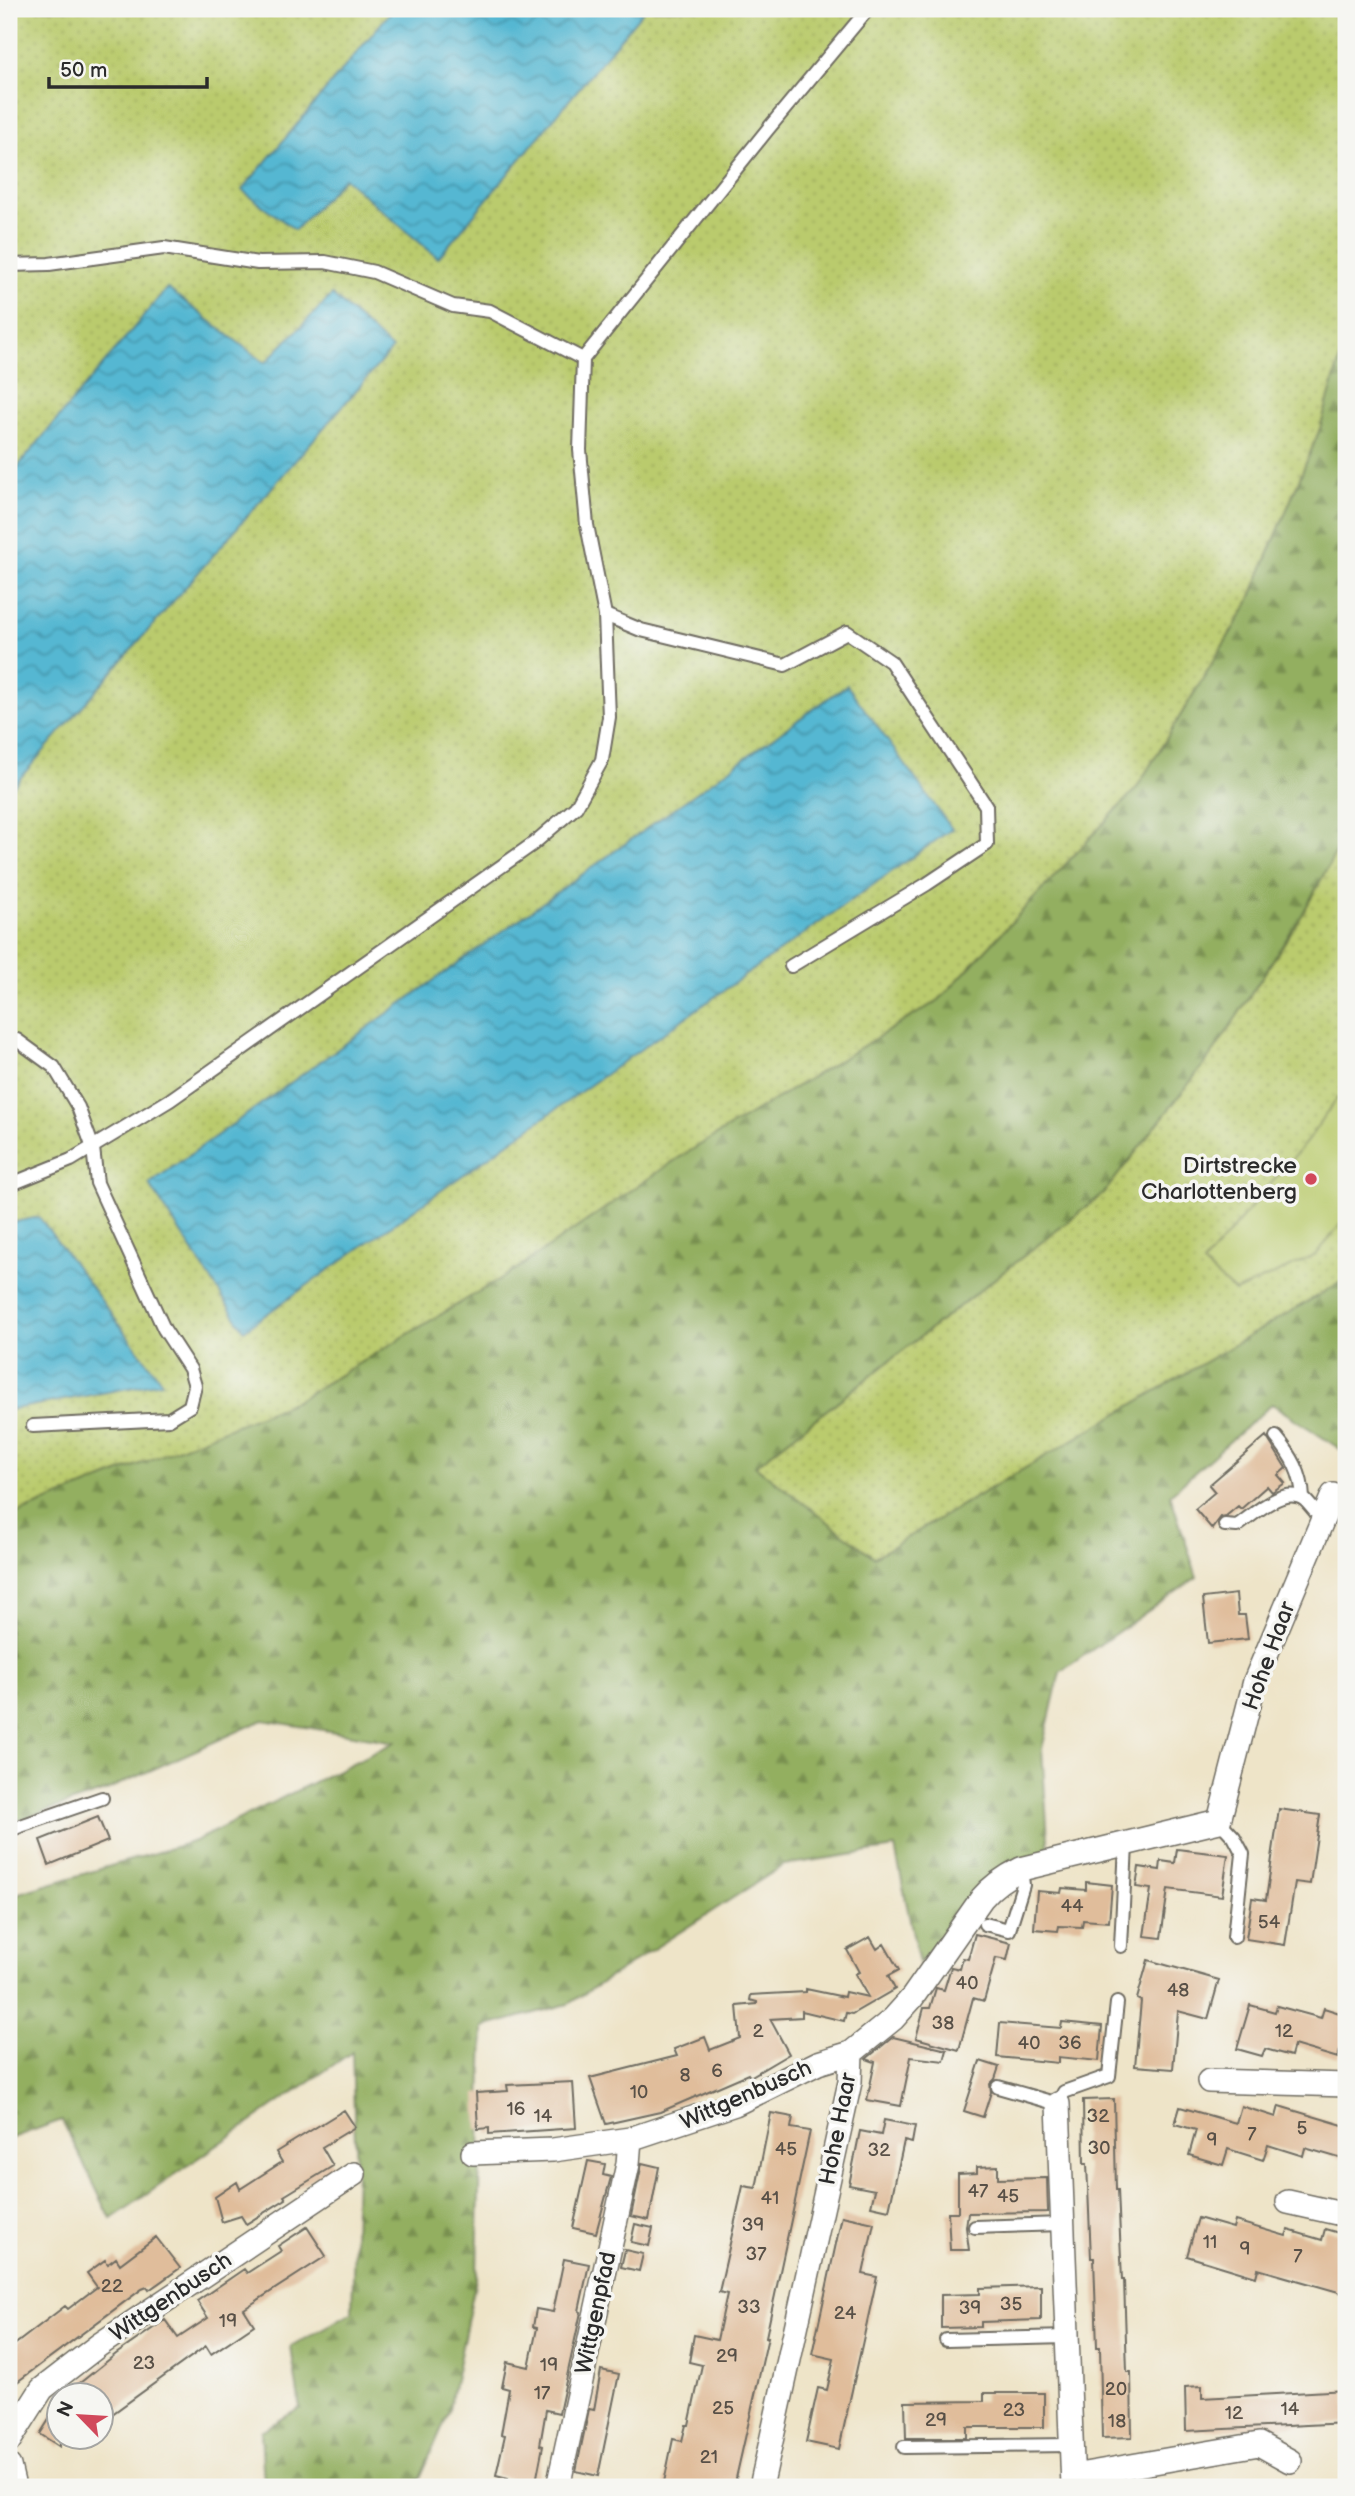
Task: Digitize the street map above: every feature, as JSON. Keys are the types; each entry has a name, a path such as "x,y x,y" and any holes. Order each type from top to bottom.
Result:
{"street":[{"name":"Hohe Haar","path":"761,2487 850,2082 851,2053 892,2019 912,1998 992,1887 1021,1869 1219,1821 1255,1681 1334,1495"},
{"name":"Wittgenbusch","path":"473,2153 553,2150 630,2139 735,2104 818,2063 851,2053"},
{"path":"1209,2081 1346,2085"},
{"path":"1058,2105 1073,2482 1259,2444 1290,2461"},
{"name":"Wittgenpfad","path":"558,2487 628,2164 630,2139"},
{"name":"Wittgenbusch","path":"9,2441 42,2389 51,2382 99,2345 354,2174"},
{"path":"1288,2202 1346,2215"},
{"path":"9,2466 14,2487"}],"lane":[{"path":"9,1185 72,1160 170,1100 533,844 576,807 602,760 609,717 605,615 587,526 580,450 583,359 868,9"},
{"path":"9,265 49,264 164,248 258,263 325,262 374,272 453,306 490,311 583,359"},
{"path":"605,615 641,630 785,665 847,632 891,662 986,806 987,844 927,884 791,966"},
{"path":"9,1039 17,1040 54,1067 78,1107 93,1148 97,1183 142,1284 164,1329 190,1369 195,1386 190,1406 169,1419 33,1426"},
{"path":"1276,1437 1290,1453 1298,1469 1303,1485 1303,1498"},
{"path":"1225,1525 1237,1526 1278,1498 1292,1495 1303,1498 1323,1521"},
{"path":"9,1830 102,1798"},
{"path":"1219,1821 1234,1837 1243,1853 1234,1937"},
{"path":"1121,1945 1126,1845"},
{"path":"985,1924 1009,1930 1023,1885 1021,1869"},
{"path":"998,2087 1058,2105 1064,2092 1109,2076 1117,2003"},
{"path":"975,2227 1062,2224"},
{"path":"946,2340 1067,2337"},
{"path":"904,2447 1072,2445"}],"green space":[{"path":"9,9 1346,9 1346,338 1320,429 1248,604 1136,789 939,1000 677,1159 517,1269 296,1401 9,1517"},
{"path":"1346,338 1346,833 1302,915 1215,1050 1103,1194 755,1466 874,1557 1346,1279 1346,1453 1272,1404 1170,1494 1197,1577 1060,1672 1042,1749 1049,1855 1005,1864 919,1963 895,1848 784,1865 568,2004 483,2027 477,2274 448,2414 416,2487 264,2487 261,2431 300,2408 291,2347 352,2312 356,2170 352,2052 111,2219 62,2120 9,2139 9,1896 195,1841 395,1742 263,1720 102,1792 9,1823 9,1517 296,1401 517,1269 677,1159 939,1000 1136,789 1248,604 1320,429"},
{"path":"1346,833 1346,1279 873,1558 755,1466 1103,1194 1215,1050 1302,915"},
{"name":"Dirtstrecke Charlottenberg","path":"1337,1098 1346,1106 1346,1217 1316,1255 1235,1292 1203,1264 1308,1140"}],"water":[{"path":"393,9 645,9 438,258 344,178 295,230 242,190"},
{"path":"167,288 265,363 332,295 392,349 9,791 9,477"},
{"path":"847,685 952,829 244,1330 149,1184"},
{"path":"39,1217 162,1382 9,1410 9,1223"}],"building":[{"path":"1266,1436 1286,1468 1278,1475 1285,1483 1272,1492 1267,1486 1241,1509 1238,1506 1221,1517 1212,1529 1195,1509 1215,1492 1209,1485"},
{"path":"1236,1594 1238,1615 1245,1615 1248,1639 1208,1643 1203,1598"},
{"path":"1279,1809 1320,1815 1310,1884 1295,1882 1285,1945 1246,1939 1252,1898 1266,1900"},
{"path":"98,1817 108,1841 49,1865 40,1840"},
{"path":"1177,1849 1228,1855 1222,1896 1168,1889 1161,1938 1144,1936 1151,1889 1136,1887 1139,1867 1160,1870 1161,1861 1175,1863"},
{"path":"1086,1882 1112,1885 1109,1922 1083,1920 1082,1927 1059,1926 1058,1931 1034,1929 1037,1891 1061,1893 1062,1888 1086,1890"},
{"path":"975,1934 1011,1943 1007,1960 996,1958 984,2001 973,1998 959,2050 916,2038 924,2008 930,2008 936,1988 944,1990 951,1967 960,1969 963,1958 968,1959"},
{"path":"870,1937 877,1949 884,1944 899,1970 888,1976 895,1989 852,2014 846,2013 844,2021 802,2011 802,2017 770,2019 789,2054 750,2077 748,2074 660,2112 606,2124 590,2078 677,2056 674,2049 705,2037 710,2050 740,2038 737,2006 757,2004 750,2000 751,1995 806,1992 806,1989 844,1997 845,1992 868,1997 855,1974 859,1972 847,1950"},
{"path":"1148,1960 1219,1980 1208,2019 1178,2011 1173,2069 1135,2066 1141,2001 1137,1999"},
{"path":"1250,2005 1275,2012 1277,2006 1321,2018 1324,2008 1346,2015 1346,2052 1340,2050 1338,2058 1294,2045 1291,2056 1265,2049 1262,2056 1237,2049"},
{"path":"1062,2022 1102,2026 1099,2061 1058,2057 1058,2063 997,2057 1000,2023 1061,2028"},
{"path":"893,2037 947,2050 944,2061 911,2057 901,2106 867,2100 875,2062 866,2059"},
{"path":"980,2061 999,2067 990,2084 991,2092 983,2117 964,2111"},
{"path":"573,2082 576,2128 489,2134 489,2128 478,2129 476,2093 508,2091 507,2085"},
{"path":"1114,2099 1116,2190 1124,2280 1127,2372 1131,2372 1132,2437 1102,2438 1100,2347 1097,2347 1087,2164 1084,2164 1083,2100"},
{"path":"1241,2106 1276,2117 1279,2106 1346,2126 1346,2160 1305,2148 1303,2156 1268,2145 1263,2160 1228,2149 1223,2165 1189,2155 1196,2130 1175,2124 1180,2107 1236,2123"},
{"path":"344,2110 355,2127 322,2147 333,2166 284,2196 286,2199 246,2224 241,2216 222,2222 215,2197 237,2182 240,2189 282,2162 276,2152"},
{"path":"771,2113 793,2117 791,2128 810,2131 734,2487 663,2487 673,2439 682,2441 686,2425 689,2425 702,2365 689,2362 694,2335 717,2340 727,2294 719,2292 743,2186 756,2188"},
{"path":"884,2120 915,2126 912,2143 904,2141 889,2210 871,2206 875,2190 849,2185 860,2131 881,2135"},
{"path":"588,2161 605,2164 603,2175 611,2177 596,2233 573,2228"},
{"path":"642,2163 659,2167 649,2220 631,2216"},
{"path":"998,2166 998,2179 1047,2178 1048,2212 968,2213 966,2227 969,2250 950,2250 948,2212 958,2212 958,2174 977,2173 977,2167"},
{"path":"842,2216 874,2223 863,2274 877,2277 839,2449 806,2442 818,2388 827,2390 834,2359 812,2354"},
{"path":"1198,2218 1233,2228 1235,2221 1286,2236 1288,2230 1322,2240 1325,2229 1346,2235 1346,2279 1342,2293 1258,2269 1256,2277 1187,2256"},
{"path":"635,2224 653,2228 649,2246 631,2242"},
{"path":"307,2227 326,2256 244,2309 254,2325 211,2354 206,2346 116,2411 116,2380 84,2380 165,2320 178,2338 208,2318 197,2301 244,2269 247,2273 281,2251 278,2246"},
{"path":"156,2237 180,2268 149,2290 147,2287 142,2289 9,2388 9,2349 65,2306 68,2309 97,2287 87,2273 105,2260 108,2264 116,2258 120,2264"},
{"path":"625,2250 643,2254 639,2271 621,2267"},
{"path":"564,2259 589,2264 559,2413 546,2410 540,2445 543,2446 535,2487 506,2487 508,2478 496,2475 505,2435 501,2434 509,2389 502,2387 507,2362 529,2367 537,2328 533,2327 536,2309 553,2312"},
{"path":"1041,2286 1041,2320 981,2322 981,2327 941,2328 941,2295 980,2294 980,2288"},
{"path":"601,2370 619,2374 598,2476 576,2471 589,2409 594,2410"},
{"path":"1202,2386 1202,2398 1346,2390 1346,2423 1186,2431 1185,2387"},
{"path":"984,2393 1044,2393 1044,2427 967,2427 967,2438 906,2438 905,2402 984,2401"},
{"path":"46,2424 46,2438 40,2434"}],"place":[{"name":"Dirtstrecke Charlottenberg","path":"1311,1179"}]}
